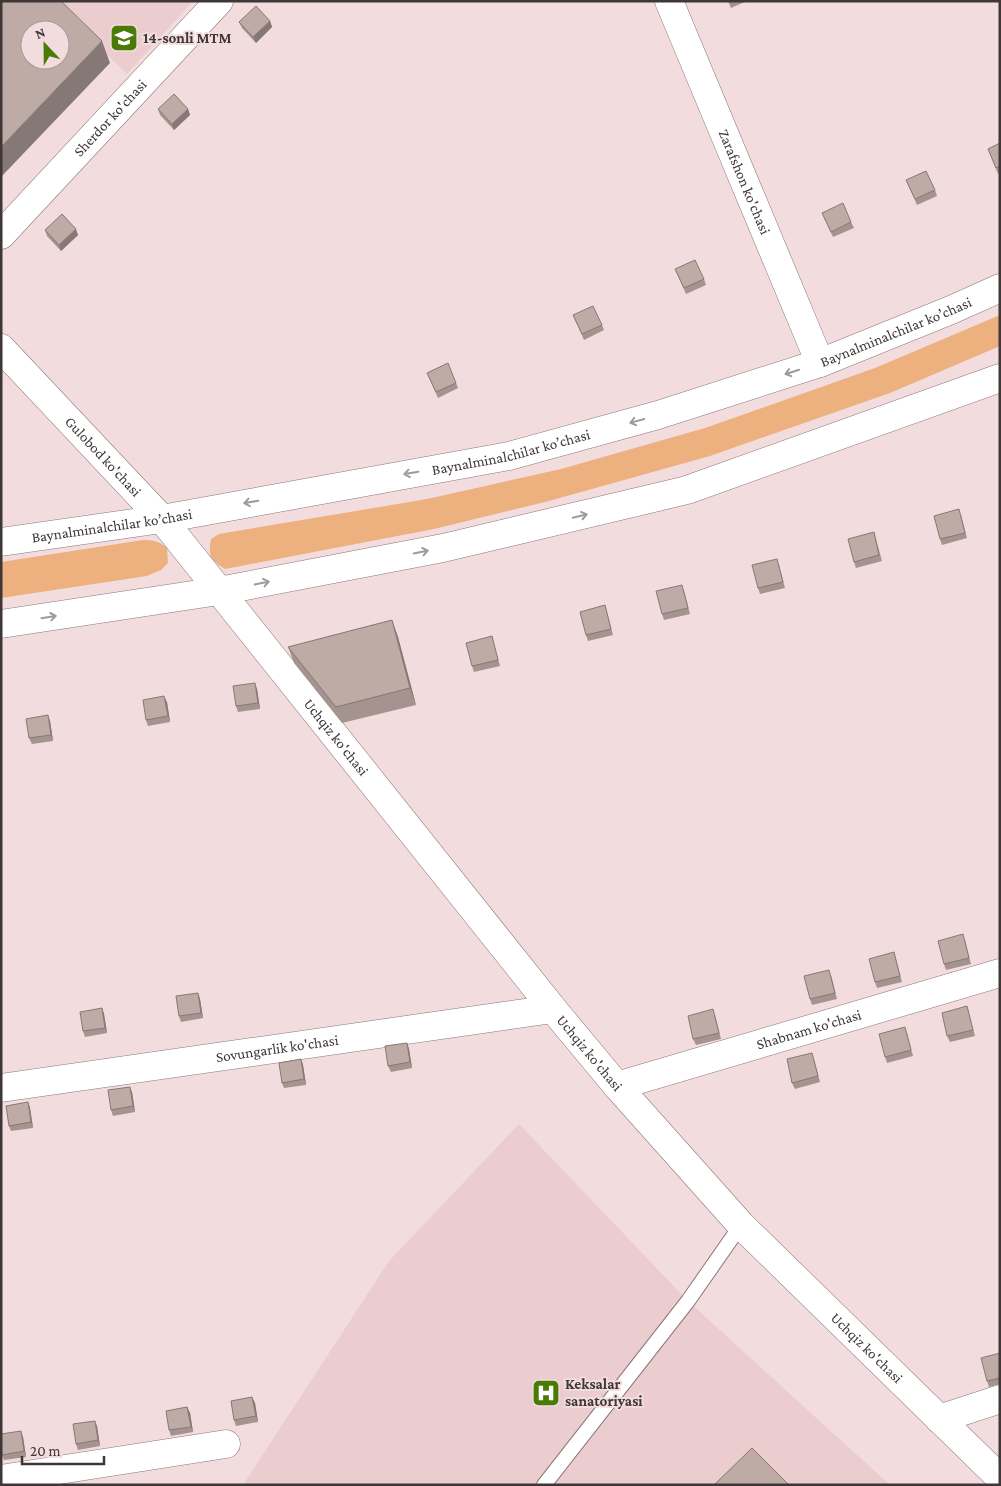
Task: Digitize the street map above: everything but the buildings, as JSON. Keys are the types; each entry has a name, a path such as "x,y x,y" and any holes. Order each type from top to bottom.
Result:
{"street":[{"name":"Sherdor ko'chasi","path":"1,235 219,1"},
{"name":"Zarafshon ko'chasi","path":"669,1 820,363"},
{"name":"Baynalminalchilar ko’chasi","path":"1,542 162,519 510,456 658,415 820,363 1000,288"},
{"name":"Gulobod ko'chasi","path":"1,348 162,519 219,591"},
{"path":"1,624 219,591 443,548 687,490 1000,378"},
{"name":"Uchqiz ko'chasi","path":"219,591 553,1009 617,1086 741,1225 1000,1478"},
{"name":"Shabnam ko'chasi","path":"617,1086 1000,973"},
{"name":"Sovungarlik ko'chasi","path":"1,1088 553,1009"},
{"path":"939,1419 1000,1399"},
{"path":"1,1479 226,1444"}],"lane":[{"path":"544,1485 688,1301 741,1225"}],"shaded area":[{"name":"14-sonli MTM","path":"51,1 193,1 127,74"},
{"path":"1000,315 1000,346 890,393 710,456 549,501 434,529 225,569 213,560 210,554 211,539 219,534 427,499 561,469 705,428 875,368"},
{"path":"143,540 156,541 167,548 168,563 161,570 147,576 1,598 1,562"},
{"name":"Keksalar sanatoriyasi","path":"519,1124 688,1301 890,1485 243,1485 389,1261"}],"place":[{"name":"14-sonli MTM","path":"124,38"},
{"name":"Keksalar sanatoriyasi","path":"546,1393"}]}
